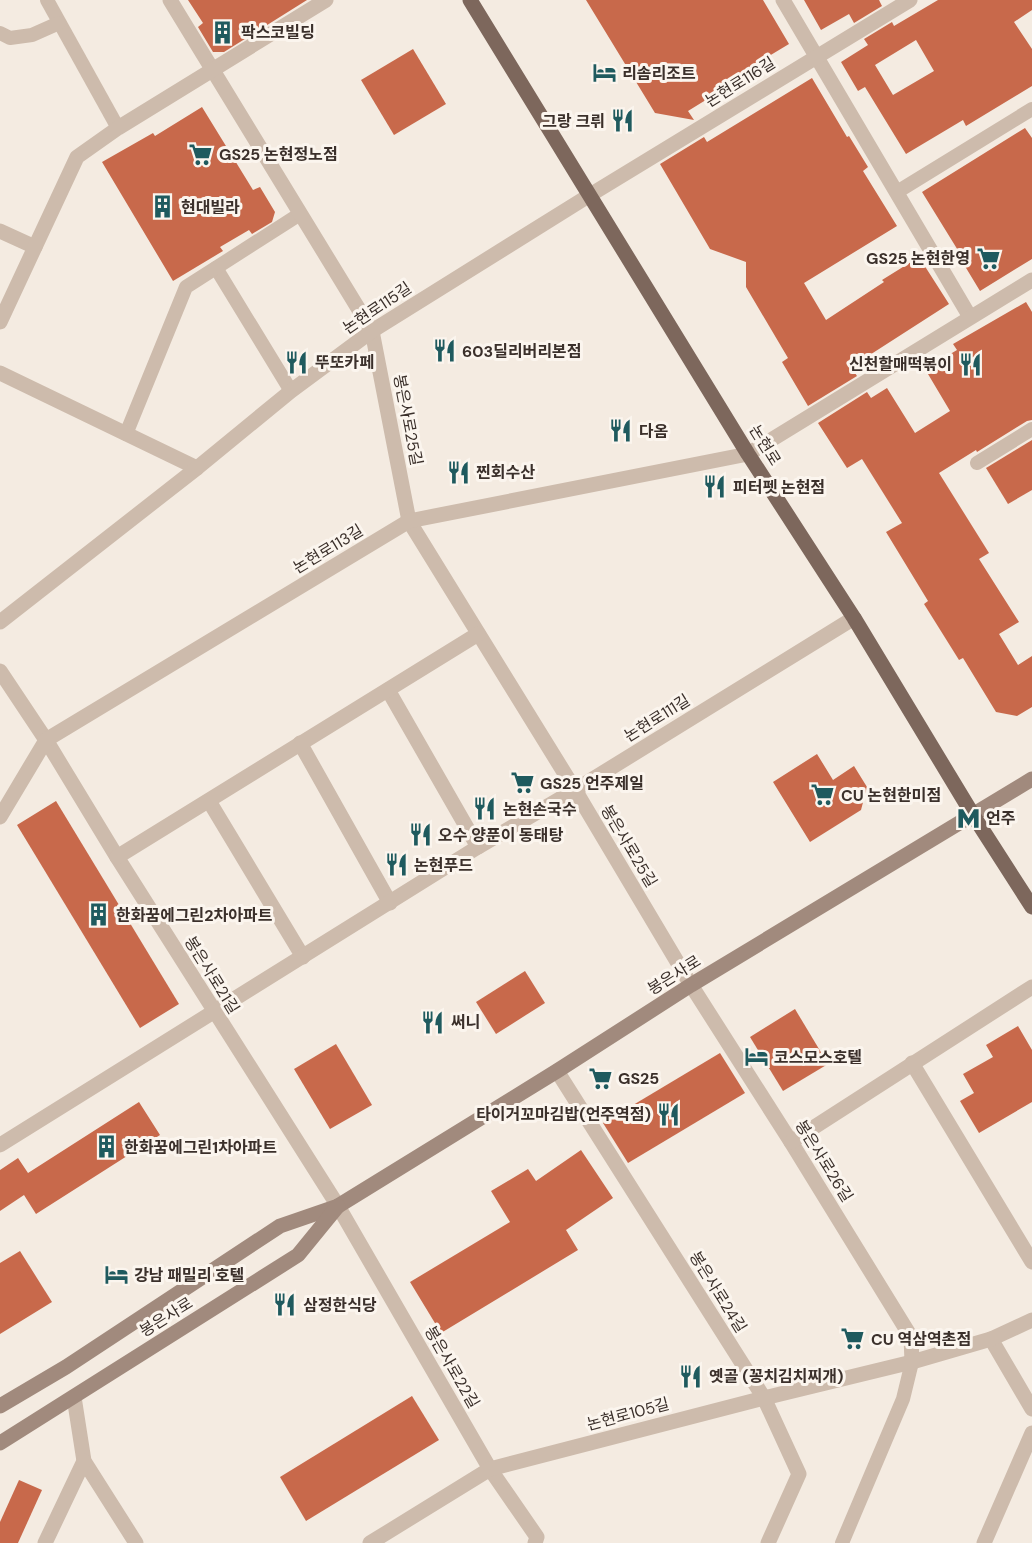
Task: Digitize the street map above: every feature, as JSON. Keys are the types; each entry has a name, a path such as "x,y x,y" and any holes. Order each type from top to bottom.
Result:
{"main road":[{"name":"논현로","path":"470,0 748,454 854,618 1032,907"},
{"name":"봉은사로","path":"0,1406 66,1367 280,1226 338,1206 691,985 1032,778"},
{"name":"봉은사로","path":"0,1443 298,1255 338,1206"}],"street":[{"name":"봉은사로25길","path":"170,0 372,331 409,521 575,790 691,985"},
{"path":"0,322 77,158 118,128 326,0"},
{"path":"783,0 970,317"},
{"name":"논현로116길","path":"590,195 909,0"},
{"name":"논현로115길","path":"0,622 197,468 291,391 372,331 590,195"},
{"path":"0,231 35,247"},
{"path":"748,454 970,317 1030,284"},
{"path":"0,373 197,468"},
{"name":"논현로113길","path":"0,817 46,740 409,521 748,454"},
{"name":"논현로111길","path":"0,1145 478,847 854,618"},
{"path":"117,857 478,634"},
{"name":"봉은사로21길","path":"0,671 46,740 117,857 338,1206"},
{"path":"388,690 478,847"},
{"path":"300,743 390,903"},
{"path":"209,801 303,957"},
{"name":"봉은사로26길","path":"691,985 911,1337 912,1362"},
{"path":"791,1142 1032,987"},
{"path":"912,1064 1032,1262"},
{"name":"봉은사로24길","path":"556,1071 764,1398 799,1473 768,1543"},
{"name":"봉은사로22길","path":"338,1206 490,1469 537,1537 535,1543"},
{"name":"논현로105길","path":"370,1543 490,1469 912,1362 991,1339 1032,1320"},
{"path":"991,1339 1032,1409"},
{"path":"74,1397 84,1461 136,1543"},
{"path":"984,1543 1032,1433"},
{"path":"45,1543 84,1461"}],"lane":[{"path":"47,0 118,128"},
{"path":"0,33 10,38 32,34 59,23"},
{"path":"897,192 1032,109"},
{"path":"126,434 186,287 300,214"},
{"path":"216,268 291,391"},
{"path":"977,463 1032,429"},
{"path":"842,1543 903,1399 912,1362"}],"building":[{"path":"188,0 307,0 224,52 213,52 198,27 203,23"},
{"path":"586,0 763,0 789,44 719,86 722,90 688,111 694,120 655,113"},
{"path":"804,0 879,0 882,6 854,23 849,14 821,30"},
{"path":"938,0 1032,0 1032,10 1014,22 1032,49 1032,86 966,126 963,120 906,154 865,87 858,91 841,62 868,45 864,39 892,22 894,26","holes":["916,40 934,71 893,95 875,65"]},
{"path":"413,49 446,104 394,135 361,80"},
{"path":"812,78 868,167 863,171 897,226 804,283 826,320 919,257 949,304 851,367 857,376 808,406 782,362 788,358 746,287 746,262 710,249 660,164 704,137 707,142"},
{"path":"202,107 253,190 260,187 275,212 272,222 252,234 249,230 220,247 223,251 173,281 102,162 153,133 155,136"},
{"path":"1025,128 1032,138 1032,259 980,291 922,192"},
{"path":"1026,302 1032,312 1032,420 939,473 989,553 979,559 1019,622 999,634 1018,665 1032,656 1032,707 1017,716 996,712 963,658 959,660 924,604 928,601 886,532 902,523 862,459 847,468 818,423 867,392 871,398 887,388 915,433 950,411 925,369 957,350 953,344"},
{"path":"1032,440 1032,490 1008,504 986,468"},
{"path":"817,754 833,780 854,766 867,787 861,810 810,842 773,782"},
{"name":"한화꿈에그린2차아파트","path":"56,801 179,1004 140,1028 17,825"},
{"path":"525,971 545,1003 496,1034 476,1002"},
{"path":"795,1009 828,1064 783,1091 750,1037"},
{"path":"1018,1026 1032,1050 1032,1102 979,1133 960,1101 974,1093 963,1074 993,1057 986,1045"},
{"path":"336,1044 372,1105 330,1129 294,1069"},
{"path":"720,1053 745,1093 628,1163 603,1123"},
{"name":"한화꿈에그린1차아파트","path":"139,1102 160,1135 36,1214 24,1195 0,1211 0,1170 18,1158 28,1173"},
{"path":"581,1150 613,1198 566,1230 578,1250 441,1333 410,1282 510,1222 491,1191 528,1169 536,1181"},
{"path":"20,1251 52,1302 0,1334 0,1263"},
{"path":"412,1396 439,1440 306,1521 280,1477"},
{"path":"19,1480 42,1490 18,1543 0,1543 0,1522"}],"place":[{"name":"팍스코빌딩","path":"223,32"},
{"name":"리솜리조트","path":"604,73"},
{"name":"그랑 크뤼","path":"623,121"},
{"name":"GS25 논현정노점","path":"201,154"},
{"name":"현대빌라","path":"163,207"},
{"name":"GS25 논현한영","path":"988,258"},
{"name":"603딜리버리본점","path":"444,351"},
{"name":"뚜또카페","path":"297,362"},
{"name":"신천할매떡볶이","path":"970,364"},
{"name":"다옴","path":"621,431"},
{"name":"찐회수산","path":"458,472"},
{"name":"피터펫 논현점","path":"715,487"},
{"name":"GS25 언주제일","path":"522,783"},
{"name":"CU 논현한미점","path":"823,795"},
{"name":"논현손국수","path":"485,809"},
{"name":"언주","path":"968,818"},
{"name":"오수 양푼이 동태탕","path":"420,835"},
{"name":"논현푸드","path":"396,865"},
{"name":"한화꿈에그린2차아파트","path":"98,915"},
{"name":"써니","path":"433,1022"},
{"name":"코스모스호텔","path":"756,1057"},
{"name":"GS25","path":"600,1078"},
{"name":"타이거꼬마김밥(언주역점)","path":"669,1114"},
{"name":"한화꿈에그린1차아파트","path":"106,1147"},
{"name":"강남 패밀리 호텔","path":"116,1275"},
{"name":"삼정한식당","path":"285,1305"},
{"name":"CU 역삼역촌점","path":"853,1339"},
{"name":"옛골 (꽁치김치찌개)","path":"691,1376"}]}
